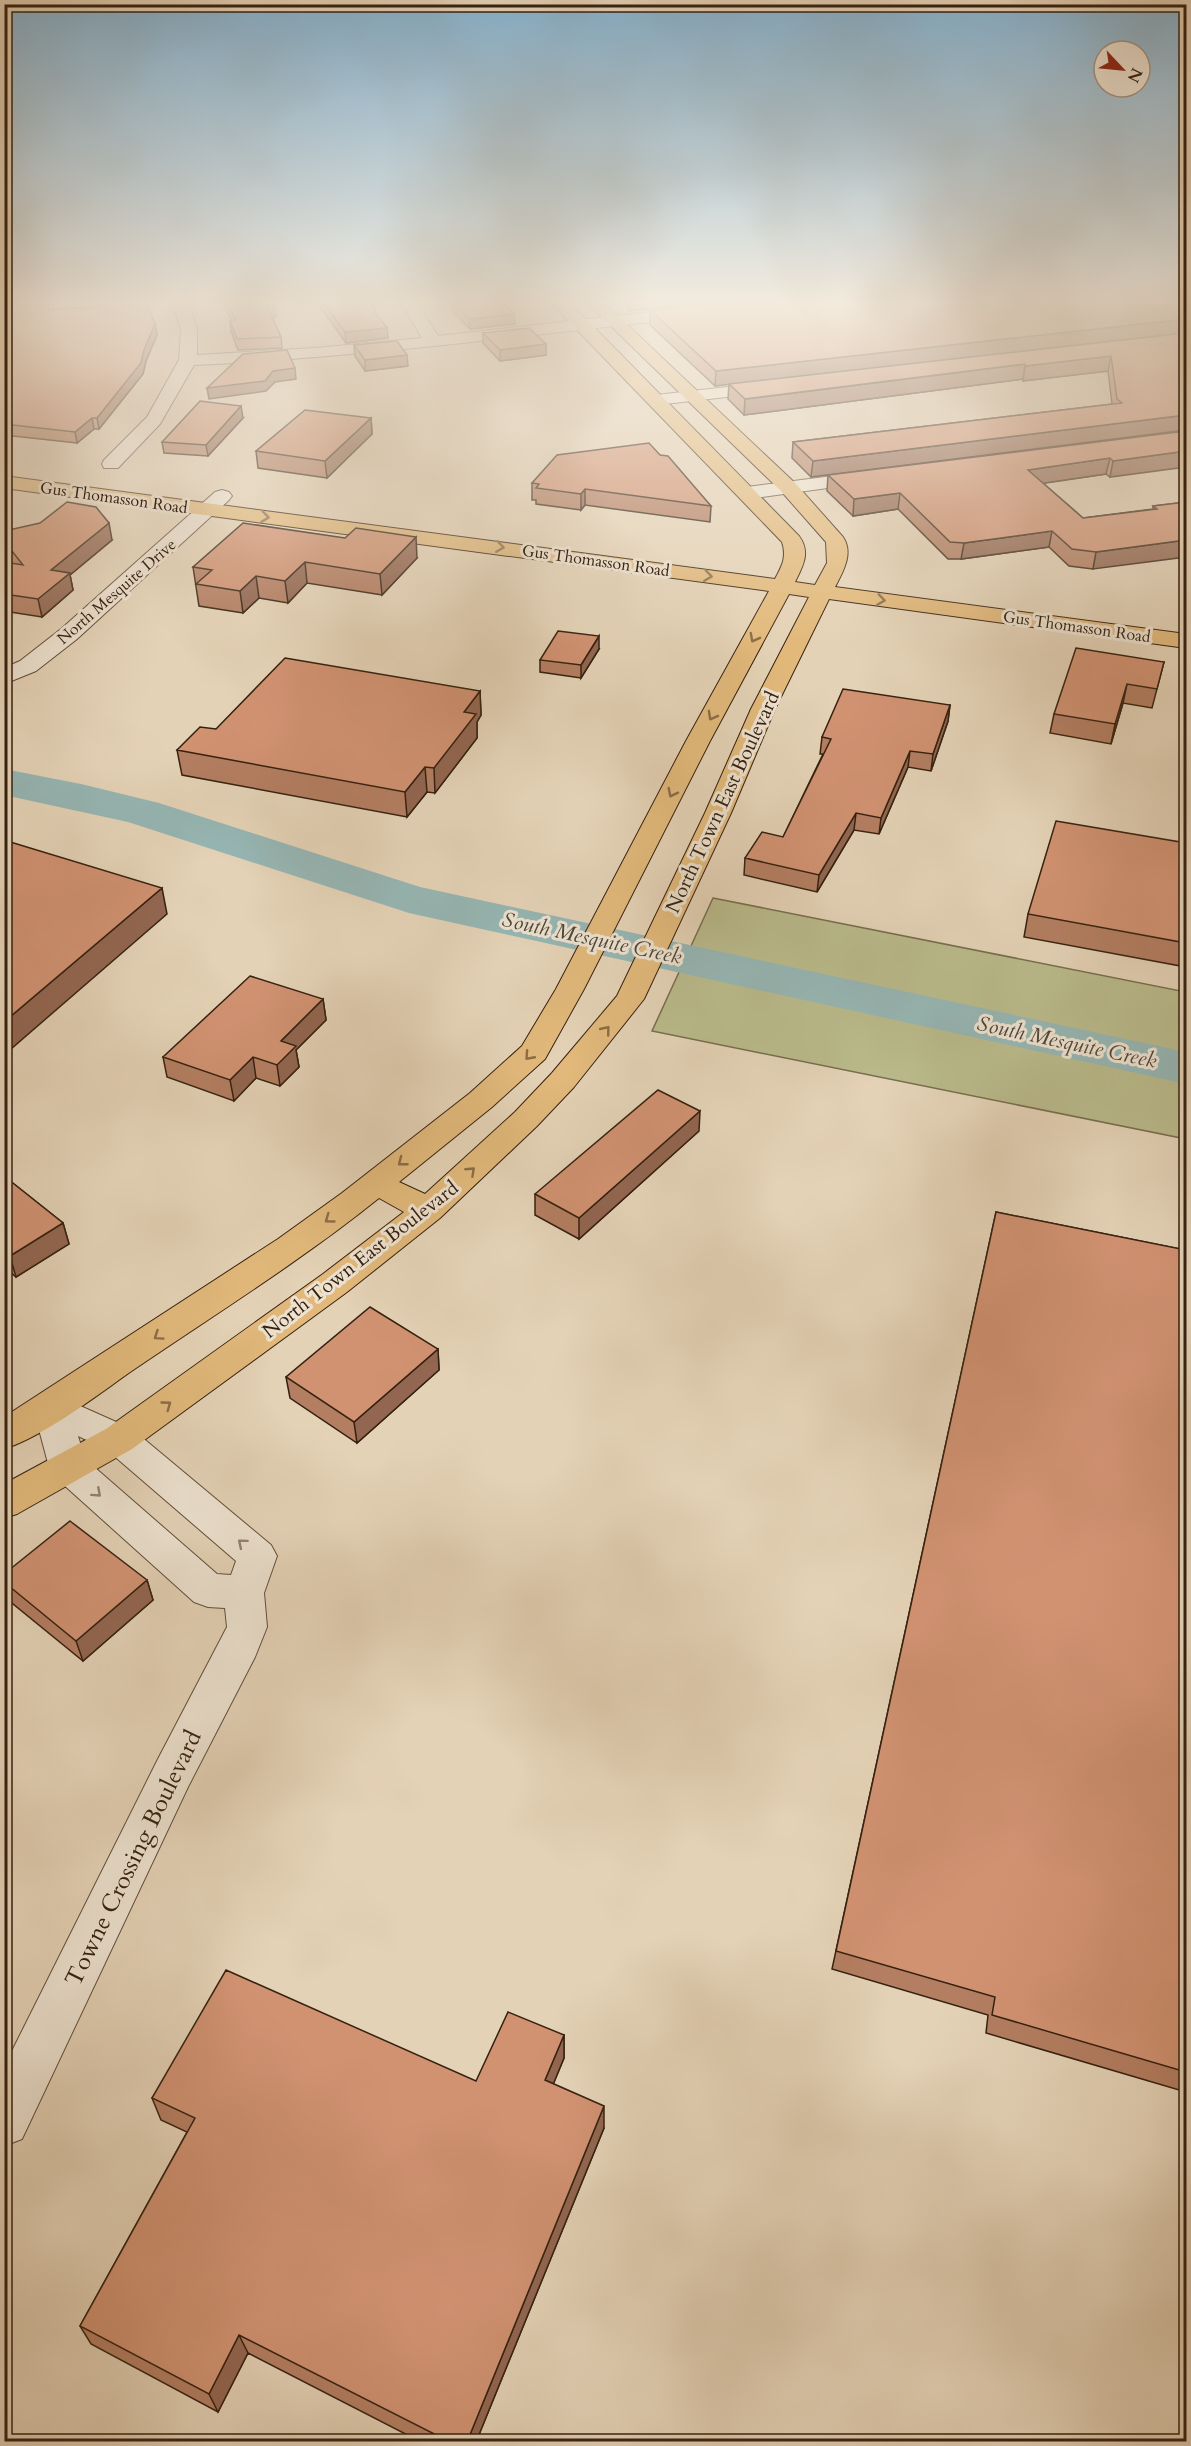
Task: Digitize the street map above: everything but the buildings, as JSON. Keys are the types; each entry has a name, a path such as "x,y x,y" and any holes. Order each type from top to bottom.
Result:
{"main road":[{"path":"4,1435 51,1407 290,1247 481,1100 534,1052 570,989 698,741 793,566 796,552 792,540 671,415"},
{"name":"North Town East Boulevard","path":"4,1503 119,1439 335,1283 428,1210 526,1119 563,1080 630,999 764,709 837,563 836,541 788,487 711,415"},
{"name":"Gus Thomasson Road","path":"4,467 214,503"},
{"name":"Gus Thomasson Road","path":"4,482 214,503 476,535 781,586 1186,641"},
{"name":"Gus Thomasson Road","path":"476,535 524,532"},
{"path":"770,563 854,574"},
{"path":"698,741 743,756"},
{"path":"375,1183 428,1210"}],"street":[{"path":"111,464 156,415"},
{"path":"747,492 892,474"},
{"name":"North Mesquite Drive","path":"4,677 28,666 69,634 214,503"},
{"path":"51,1407 68,1467 208,1590 244,1593"},
{"name":"Towne Crossing Boulevard","path":"4,2121 173,1773 234,1657 247,1627 244,1593 257,1556 119,1439 51,1407"}],"green space":[{"path":"713,898 1186,992 1186,1139 652,1031"}],"waterway":[{"name":"South Mesquite Creek","path":"4,782 143,812 409,899 1186,1068"}]}
